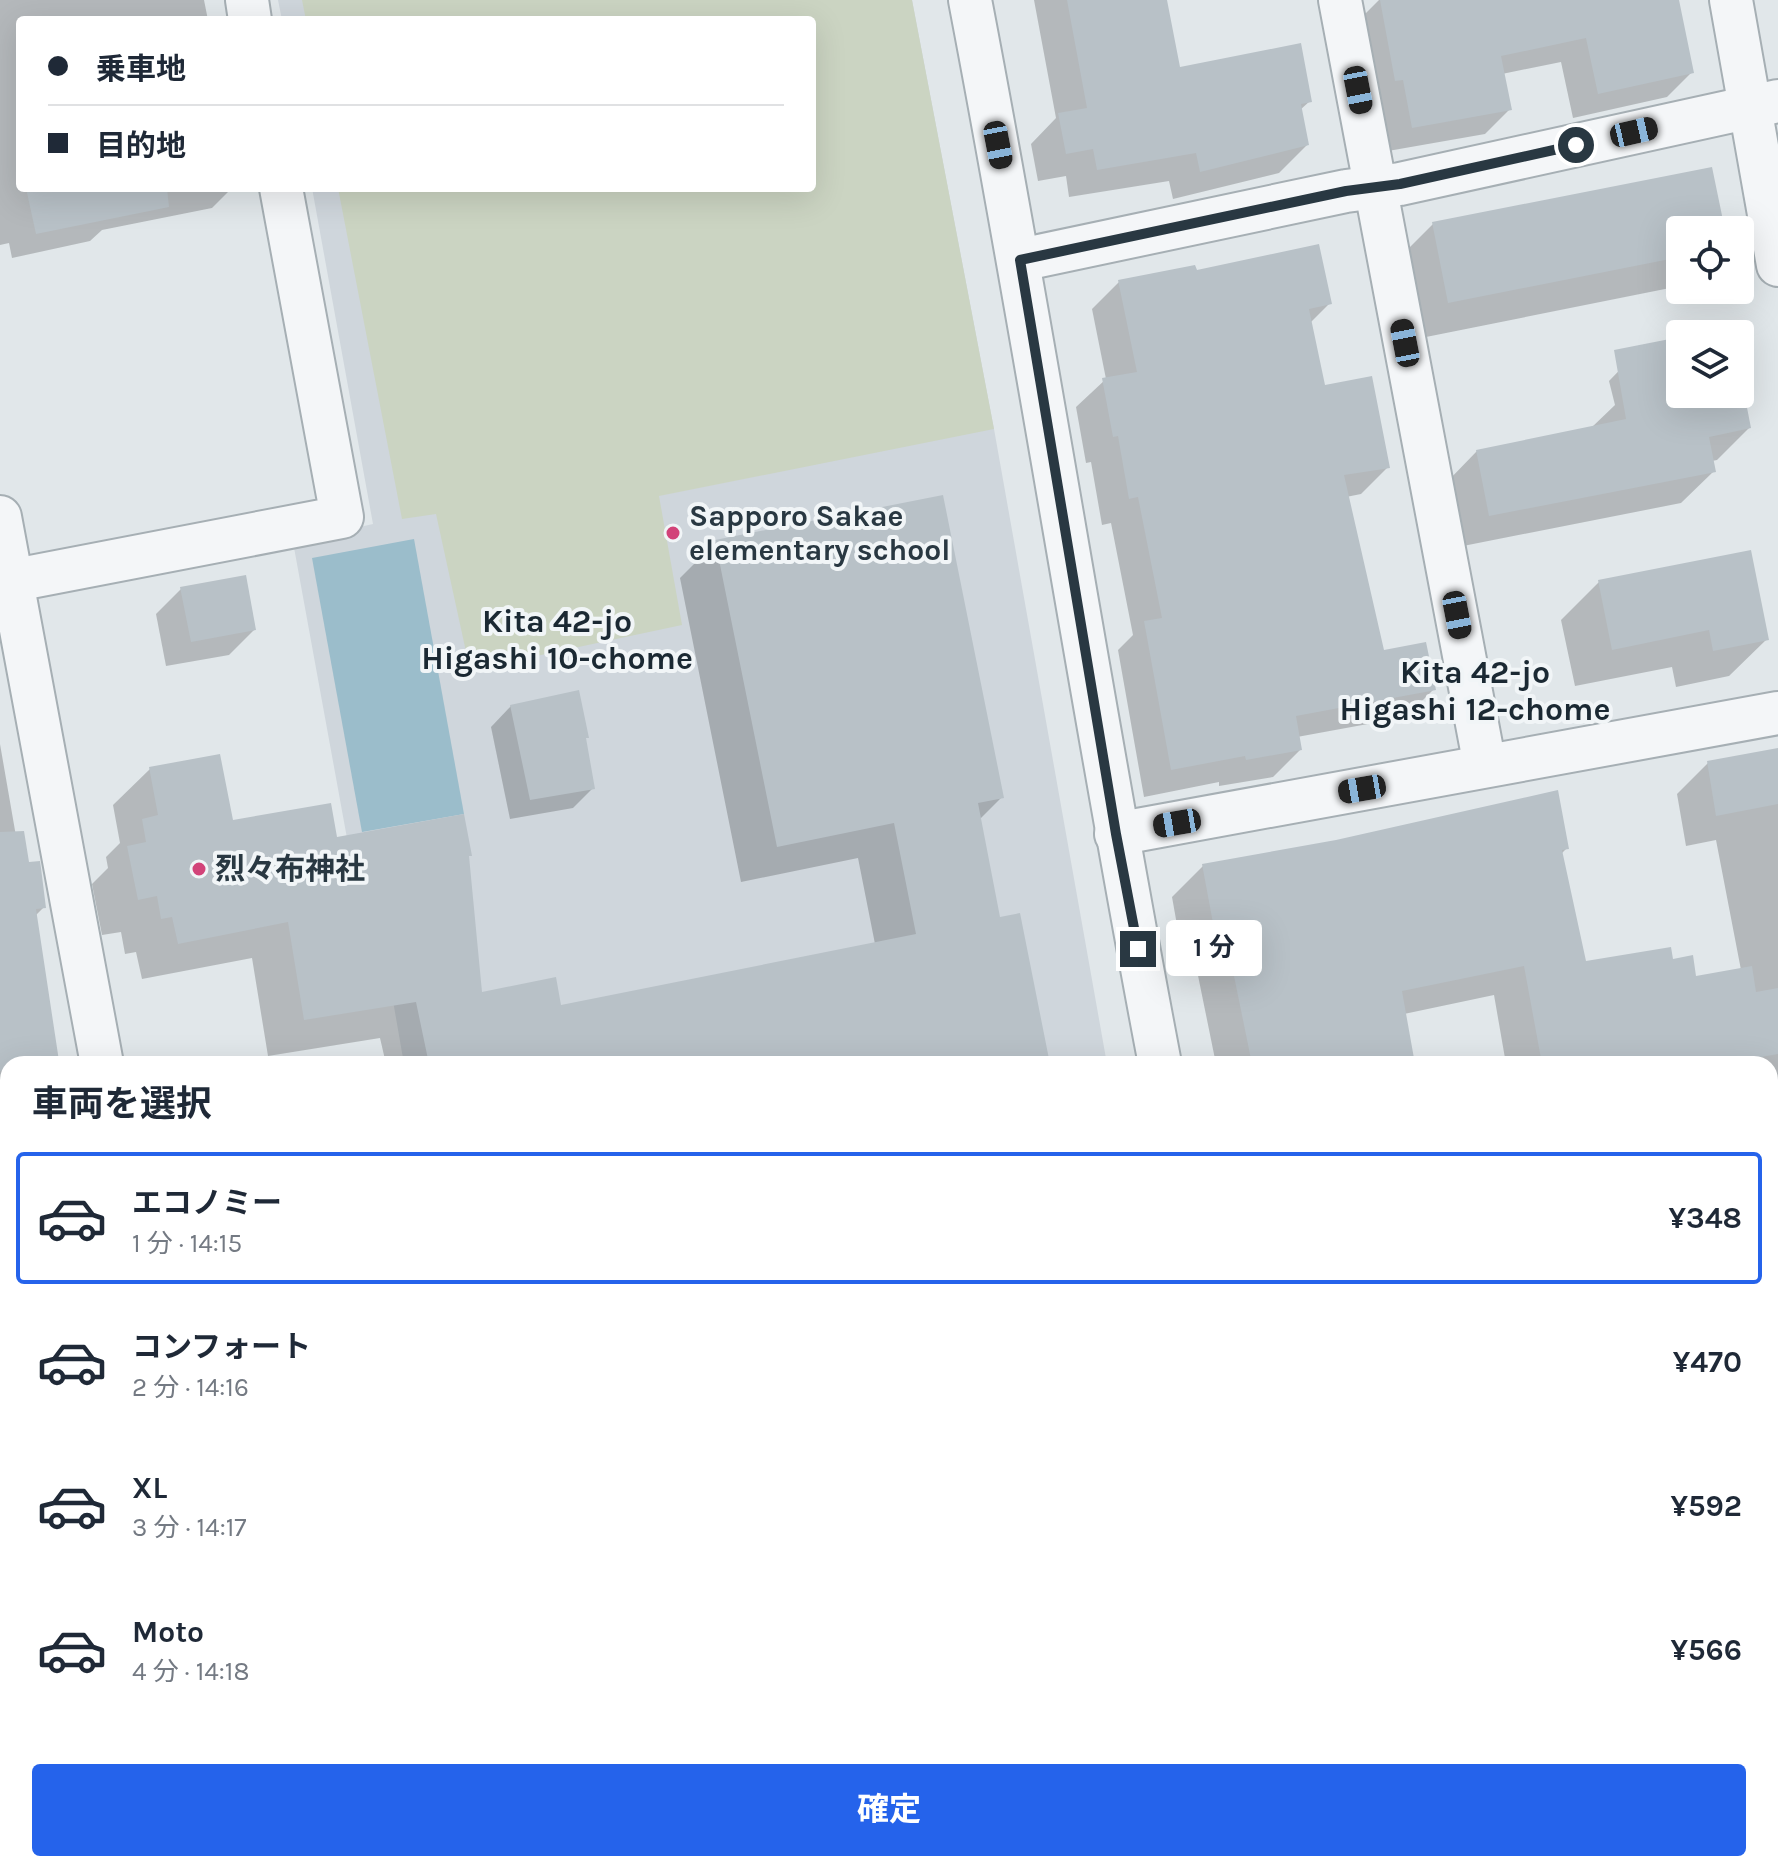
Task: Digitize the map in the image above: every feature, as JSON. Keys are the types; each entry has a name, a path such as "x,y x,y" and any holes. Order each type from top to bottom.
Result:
{"street":[{"path":"970,0 1020,260 1116,834 1158,1056"},
{"path":"1340,0 1485,766"},
{"path":"1731,0 1765,103 1778,265"},
{"path":"1020,260 1765,103"},
{"path":"6,582 342,517 282,192"},
{"path":"0,517 6,582 100,1056"},
{"path":"1116,834 1778,713"}],"shaded area":[{"name":"Sapporo Sakae elementary school","path":"278,0 912,0 994,429 1106,1056 403,1056 373,886 355,882 293,542 373,524 313,192 816,192 816,16 281,16"}],"green space":[{"path":"302,0 912,0 994,429 659,496 682,625 470,670 436,514 402,519 339,192 816,192 816,16 305,16"}],"water":[{"path":"414,539 464,814 362,832 312,558"}],"building":[{"path":"1067,0 1167,0 1180,67 1301,43 1312,102 1301,104 1309,145 1200,172 1196,153 1097,170 1093,149 1066,154 1058,113 1087,108"},
{"path":"1380,0 1679,0 1694,73 1598,94 1586,38 1501,56 1512,110 1412,128 1403,80 1395,81"},
{"path":"1712,167 1722,216 1666,216 1666,260 1448,303 1432,222"},
{"path":"27,192 167,192 169,207 36,234"},
{"path":"1319,244 1332,304 1309,309 1325,385 1372,376 1390,468 1344,475 1384,650 1426,642 1436,690 1296,716 1302,750 1246,760 1245,756 1171,770 1144,621 1162,618 1138,497 1129,499 1118,436 1113,437 1102,378 1137,372 1118,280 1195,265 1197,270"},
{"path":"1666,340 1666,408 1747,408 1751,428 1709,437 1716,472 1489,516 1476,450 1626,419 1614,350"},
{"path":"943,495 1004,798 978,803 1000,917 1020,913 1048,1056 427,1056 416,1002 304,1020 288,922 178,944 172,917 161,919 157,896 138,900 127,846 146,842 142,819 158,815 149,767 220,754 233,820 331,803 337,837 464,814 472,856 469,856 482,992 556,977 561,1005 916,934 894,823 777,847 715,540"},
{"path":"1751,550 1769,640 1713,651 1709,630 1612,650 1598,580"},
{"path":"246,575 256,630 191,642 180,587"},
{"path":"579,690 595,789 530,800 510,705"},
{"path":"1778,748 1778,804 1716,816 1707,761"},
{"path":"1558,790 1569,849 1562,850 1586,961 1671,947 1673,959 1693,955 1696,976 1752,966 1756,992 1778,988 1778,1054 1541,1056 1524,966 1402,991 1414,1056 1250,1056 1223,922 1213,923 1202,864 1336,840"},
{"path":"24,831 29,862 40,861 46,908 36,909 58,1056 0,1056 0,832"}],"place":[{"name":"Sapporo Sakae elementary school","path":"673,533"},
{"name":"烈々布神社","path":"199,869"}],"district":[{"name":"Kita 42-jo Higashi 10-chome","path":"557,640"},
{"name":"Kita 42-jo Higashi 12-chome","path":"1475,690"}],"route":[{"path":"1138,949 1020,260 1346,191 1400,184 1576,145"}]}
